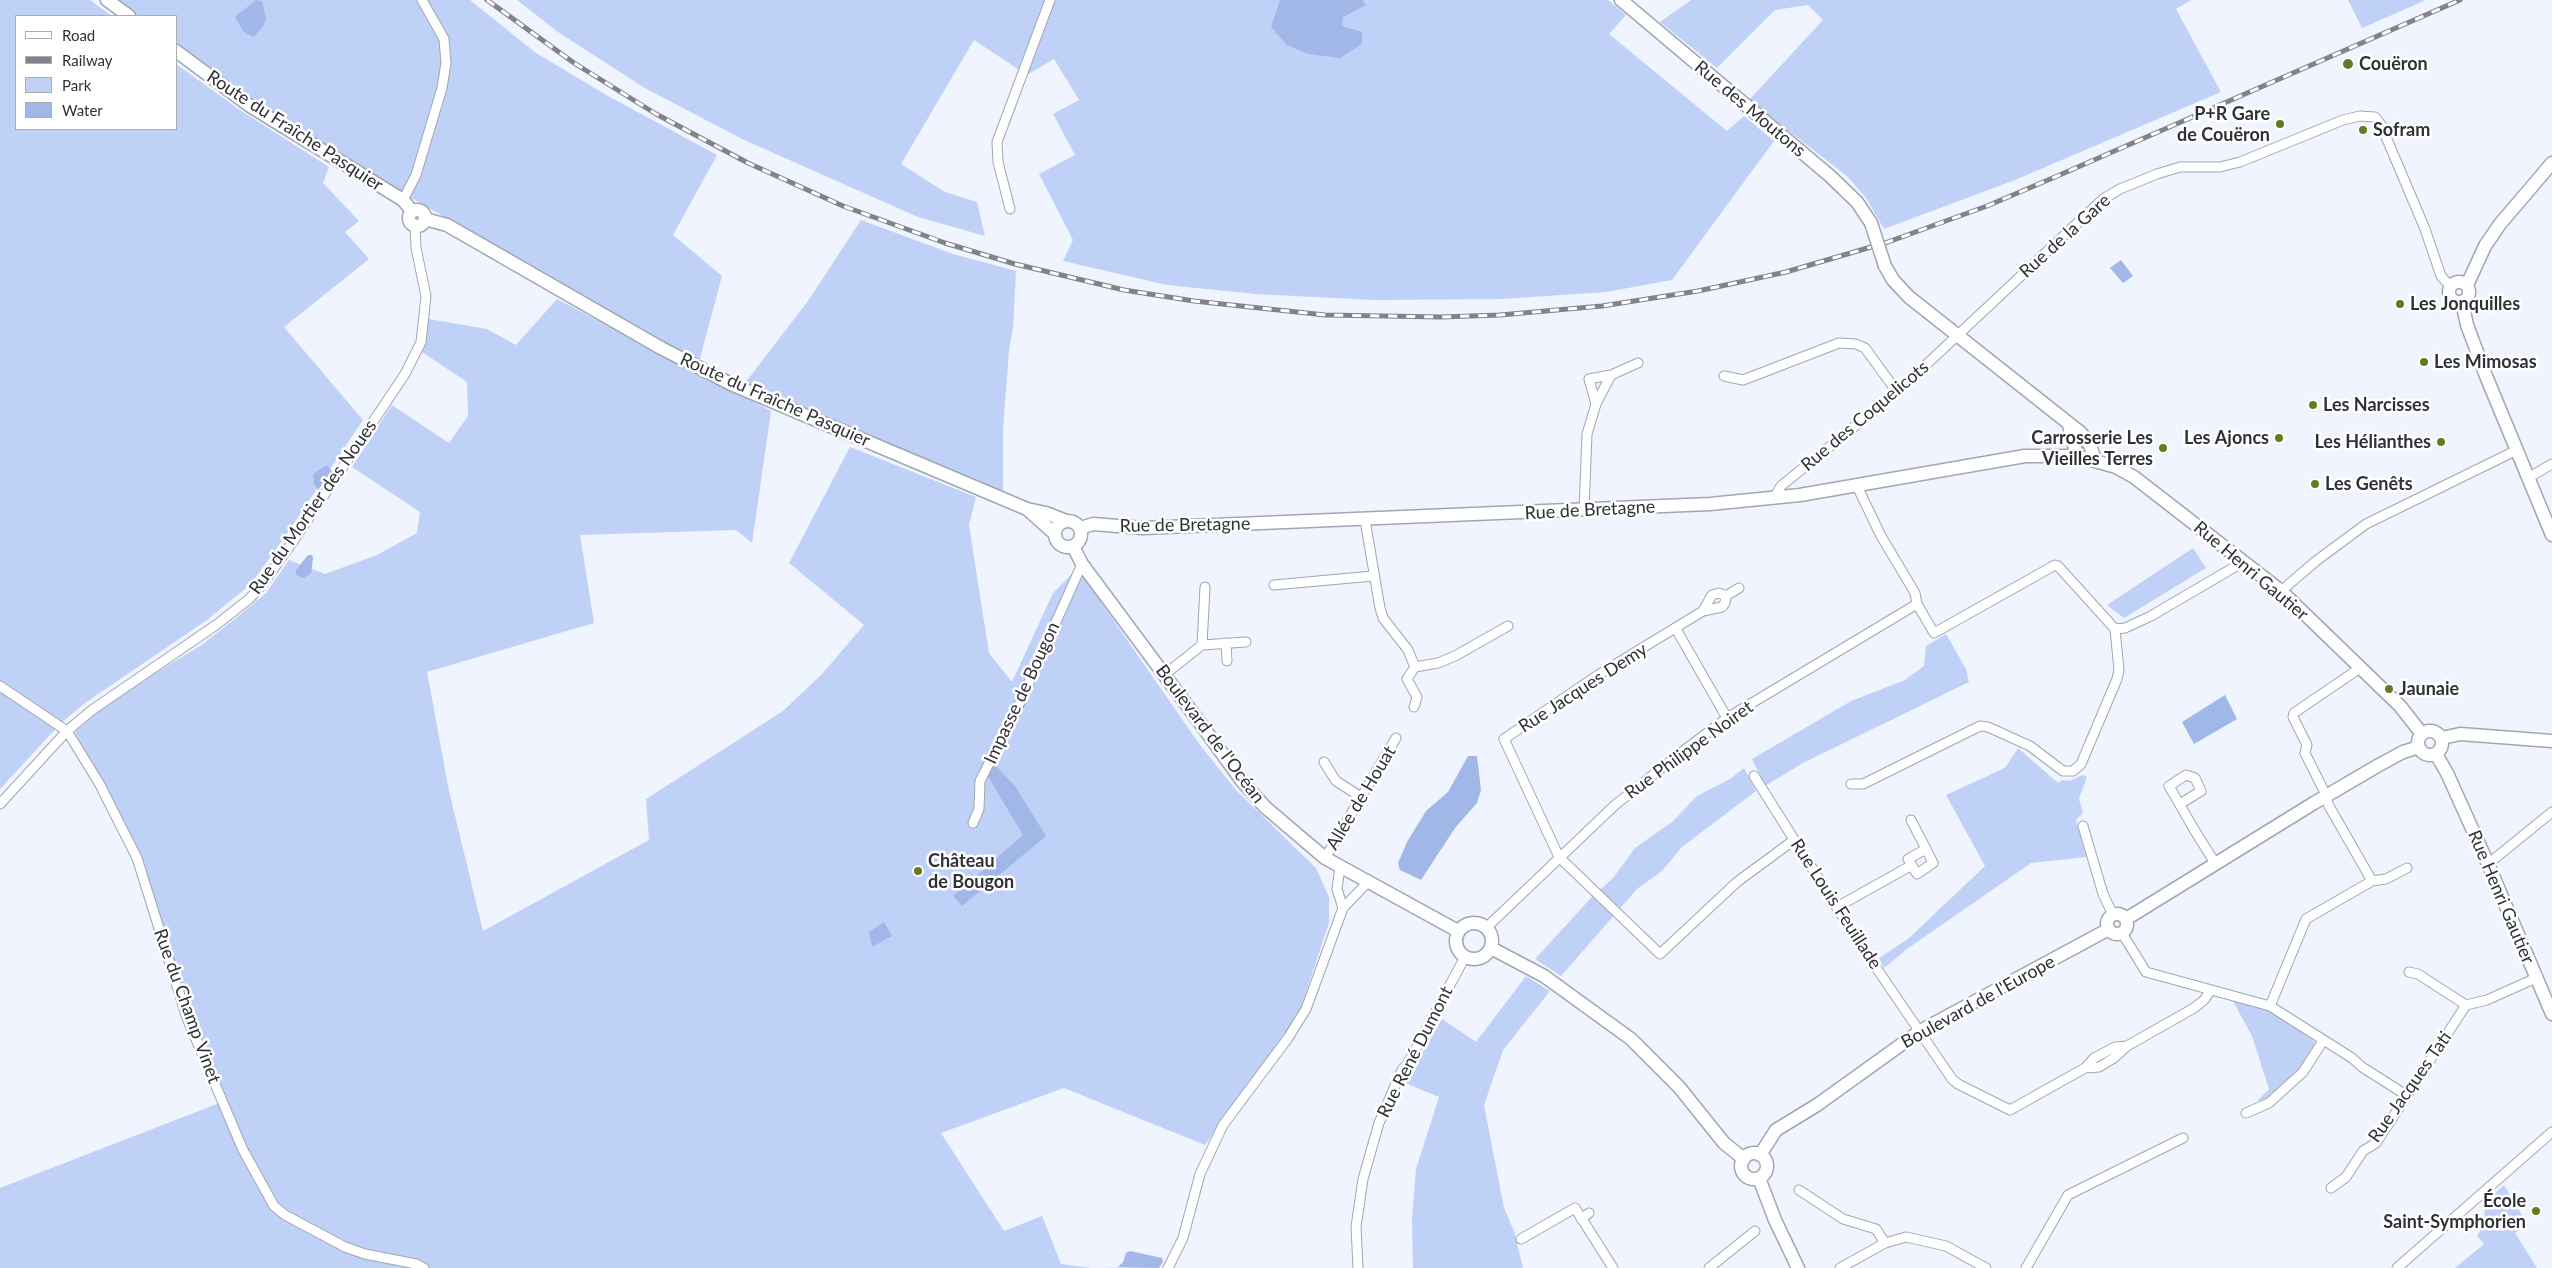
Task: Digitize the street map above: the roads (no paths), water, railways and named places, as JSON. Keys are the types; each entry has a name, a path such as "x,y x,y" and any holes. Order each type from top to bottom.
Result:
{"main road":[{"path":"107,0 128,15"},
{"name":"Rue des Moutons","path":"1621,0 1830,176 1857,202 1871,224 1885,266 1893,280 1909,298 1958,336"},
{"name":"Route du Fraîche Pasquier","path":"178,52 250,106 403,200 412,211 423,212 420,223 447,225 661,348 718,378 1026,509 1046,513 1064,520"},
{"path":"2462,302 2469,295 2467,285 2485,246 2500,224 2552,163"},
{"path":"2462,302 2456,301 2451,297 2451,287 2458,282 2467,285"},
{"path":"2462,302 2467,324 2484,370 2552,535"},
{"path":"1958,336 2081,433 2090,445 2095,460"},
{"path":"2069,425 2077,456"},
{"name":"Rue de Bretagne","path":"1081,528 1092,524 1143,528 1710,504 1774,498 1857,486 2025,456 2077,456 2095,460"},
{"name":"Rue Henri Gautier","path":"2095,460 2116,467 2134,478 2281,591 2400,706 2422,734"},
{"name":"Route du Fraîche Pasquier","path":"1026,509 1055,534"},
{"path":"1064,520 1074,521 1081,528 1082,537 1072,546 1059,544 1055,534 1057,526 1064,520"},
{"name":"Boulevard de l'Océan","path":"1072,546 1082,564 1248,787 1290,831 1340,867 1458,931"},
{"path":"2434,731 2442,738 2442,746 2436,754 2428,755 2419,747 2418,740 2422,734 2434,731"},
{"path":"2442,738 2460,734 2552,741"},
{"path":"2126,919 2324,793 2387,760 2419,747"},
{"name":"Rue Henri Gautier","path":"2436,754 2488,864 2552,1014"},
{"path":"2119,914 2126,919 2126,928 2122,933 2113,933 2109,930 2108,923 2112,915 2119,914"},
{"path":"1472,922 1487,927 1492,937 1491,948 1480,958 1464,957 1456,942 1458,931 1472,922"},
{"name":"Boulevard de l'Europe","path":"1760,1155 1776,1130 1817,1105 1920,1031 2109,930"},
{"path":"1491,948 1544,976 1631,1039 1679,1088 1724,1143 1744,1158"},
{"path":"1750,1154 1760,1155 1766,1160 1767,1169 1759,1178 1751,1178 1744,1174 1741,1166 1744,1158 1750,1154"},
{"path":"1759,1178 1775,1220 1798,1268"}],"street":[{"path":"403,200 416,176 442,88 446,63 444,39 422,0"},
{"path":"1010,209 998,162 997,142 1050,0"},
{"name":"Rue de la Gare","path":"1958,336 2087,212 2120,189 2180,167 2220,167 2240,162 2297,138 2360,116 2375,117 2381,125 2441,276 2451,287"},
{"name":"Rue du Mortier des Noues","path":"0,804 67,731 92,710 216,625 249,599 262,585 405,374 421,342 426,296 416,248 420,223"},
{"name":"Rue des Coquelicots","path":"1774,498 1781,486 1897,392 1958,336"},
{"path":"1724,376 1743,380 1839,344 1856,344 1866,348 1897,392"},
{"path":"1596,404 1588,379 1611,375 1638,363"},
{"path":"1584,510 1587,434 1596,404 1611,375"},
{"path":"2281,591 2316,561 2366,524 2517,450"},
{"path":"2528,478 2552,464"},
{"path":"1851,784 1863,784 1980,726 1988,727 2030,746 2063,771 2068,772 2077,768 2117,679 2119,670 2115,629 2058,566 2055,565 1934,633 1917,604 1915,593 1881,536 1857,486"},
{"path":"1365,520 1373,576 1383,618 1408,650 1415,667"},
{"path":"2115,629 2125,628 2151,616 2238,565 2241,560"},
{"name":"Impasse de Bougon","path":"973,824 979,809 980,780 1016,711 1082,564"},
{"path":"1274,586 1373,576"},
{"path":"1202,645 1205,587"},
{"name":"Rue Jacques Demy","path":"1726,596 1739,588"},
{"name":"Rue Jacques Demy","path":"1703,611 1712,594 1719,593 1726,596"},
{"name":"Rue Jacques Demy","path":"1726,596 1725,604 1722,608 1703,611 1598,675 1504,739 1560,857 1606,904 1660,954 1737,882 1794,840"},
{"name":"Rue Philippe Noiret","path":"1487,927 1615,805 1727,718 1917,604"},
{"path":"1414,707 1417,697 1407,679 1415,667 1438,663 1455,656 1508,626"},
{"path":"1676,629 1727,718"},
{"path":"1164,675 1202,645 1246,642"},
{"path":"1226,643 1227,661"},
{"path":"2360,668 2294,713 2293,717 2306,739 2305,753 2329,806 2372,881"},
{"name":"Rue du Champ Vinet","path":"0,686 67,731 99,783 137,858 187,1018 243,1150 274,1206 285,1215 345,1247 365,1254 416,1264 424,1268"},
{"name":"Allée de Houat","path":"1325,858 1396,738"},
{"path":"1324,762 1336,780 1362,797"},
{"name":"Rue Louis Feuillade","path":"1754,776 1837,907 1952,1079 2005,1109 2010,1110 2085,1068 2099,1067 2114,1058 2126,1046 2194,1008 2204,1000 2211,990"},
{"path":"2180,804 2215,863"},
{"path":"2488,864 2552,812"},
{"path":"1911,820 1926,849 1932,863 1917,874 1908,859 1926,849"},
{"path":"2083,826 2103,894 2112,915"},
{"path":"1837,907 1912,865"},
{"path":"1340,867 1337,889 1343,908"},
{"path":"2270,1006 2306,919 2372,881 2386,879 2407,868"},
{"path":"1168,1268 1183,1238 1200,1174 1208,1153 1223,1126 1288,1038 1306,1009 1343,908 1367,883"},
{"path":"2122,933 2146,972 2270,1006 2406,1095"},
{"name":"Rue René Dumont","path":"1358,1268 1356,1227 1361,1189 1378,1123 1402,1070 1408,1063 1464,957"},
{"path":"2409,972 2418,974 2466,1005 2487,1000 2536,978"},
{"name":"Rue Jacques Tati","path":"2330,1188 2346,1177 2363,1151 2376,1143 2466,1005"},
{"path":"2246,1113 2269,1103 2296,1078 2323,1041"},
{"path":"2402,1266 2552,1132"},
{"path":"2026,1268 2068,1196 2183,1138"},
{"path":"1799,1190 1843,1219 1876,1229 1885,1243"},
{"path":"1521,1239 1575,1208 1613,1268"},
{"path":"1581,1219 1590,1213"},
{"path":"1709,1268 1755,1231"},
{"path":"1840,1268 1885,1243 1906,1236 1930,1240 1946,1246 1986,1268"}],"water":[{"path":"256,0 262,1 266,19 263,27 253,37 243,31 235,17"},
{"path":"1280,0 1362,0 1366,5 1343,17 1342,26 1362,32 1362,44 1340,58 1308,54 1287,45 1271,27"},
{"path":"2121,260 2133,276 2123,283 2110,268"},
{"path":"327,465 332,471 318,490 314,484 313,474"},
{"path":"308,555 312,555 313,558 311,573 304,578 300,577 296,574 296,570"},
{"path":"2225,695 2237,719 2194,744 2182,722"},
{"path":"1468,756 1477,756 1481,790 1477,803 1455,828 1421,880 1400,870 1398,863 1407,842 1426,811 1448,792"},
{"path":"996,766 1015,786 1046,836 962,906 953,896 1023,835 986,773"},
{"path":"884,922 892,936 872,947 869,932"},
{"path":"1130,1251 1162,1258 1163,1262 1159,1268 1101,1267 1118,1267 1123,1262 1126,1253"}],"railway":[{"path":"487,0 574,63 656,114 748,163 843,206 945,243 1015,264 1124,290 1194,301 1325,315 1441,317 1500,315 1602,306 1698,291 1786,272 1888,242 1987,206 2460,0"}],"place":[{"name":"Couëron","path":"2348,64"},
{"name":"P+R Gare de Couëron","path":"2280,124"},
{"name":"Sofram","path":"2363,130"},
{"name":"Les Jonquilles","path":"2400,304"},
{"name":"Les Mimosas","path":"2424,362"},
{"name":"Les Narcisses","path":"2313,405"},
{"name":"Les Ajoncs","path":"2279,438"},
{"name":"Les Hélianthes","path":"2441,442"},
{"name":"Carrosserie Les Vieilles Terres","path":"2163,448"},
{"name":"Les Genêts","path":"2315,484"},
{"name":"Jaunaie","path":"2389,689"},
{"name":"Château de Bougon","path":"918,871"},
{"name":"École Saint-Symphorien","path":"2536,1211"}]}
